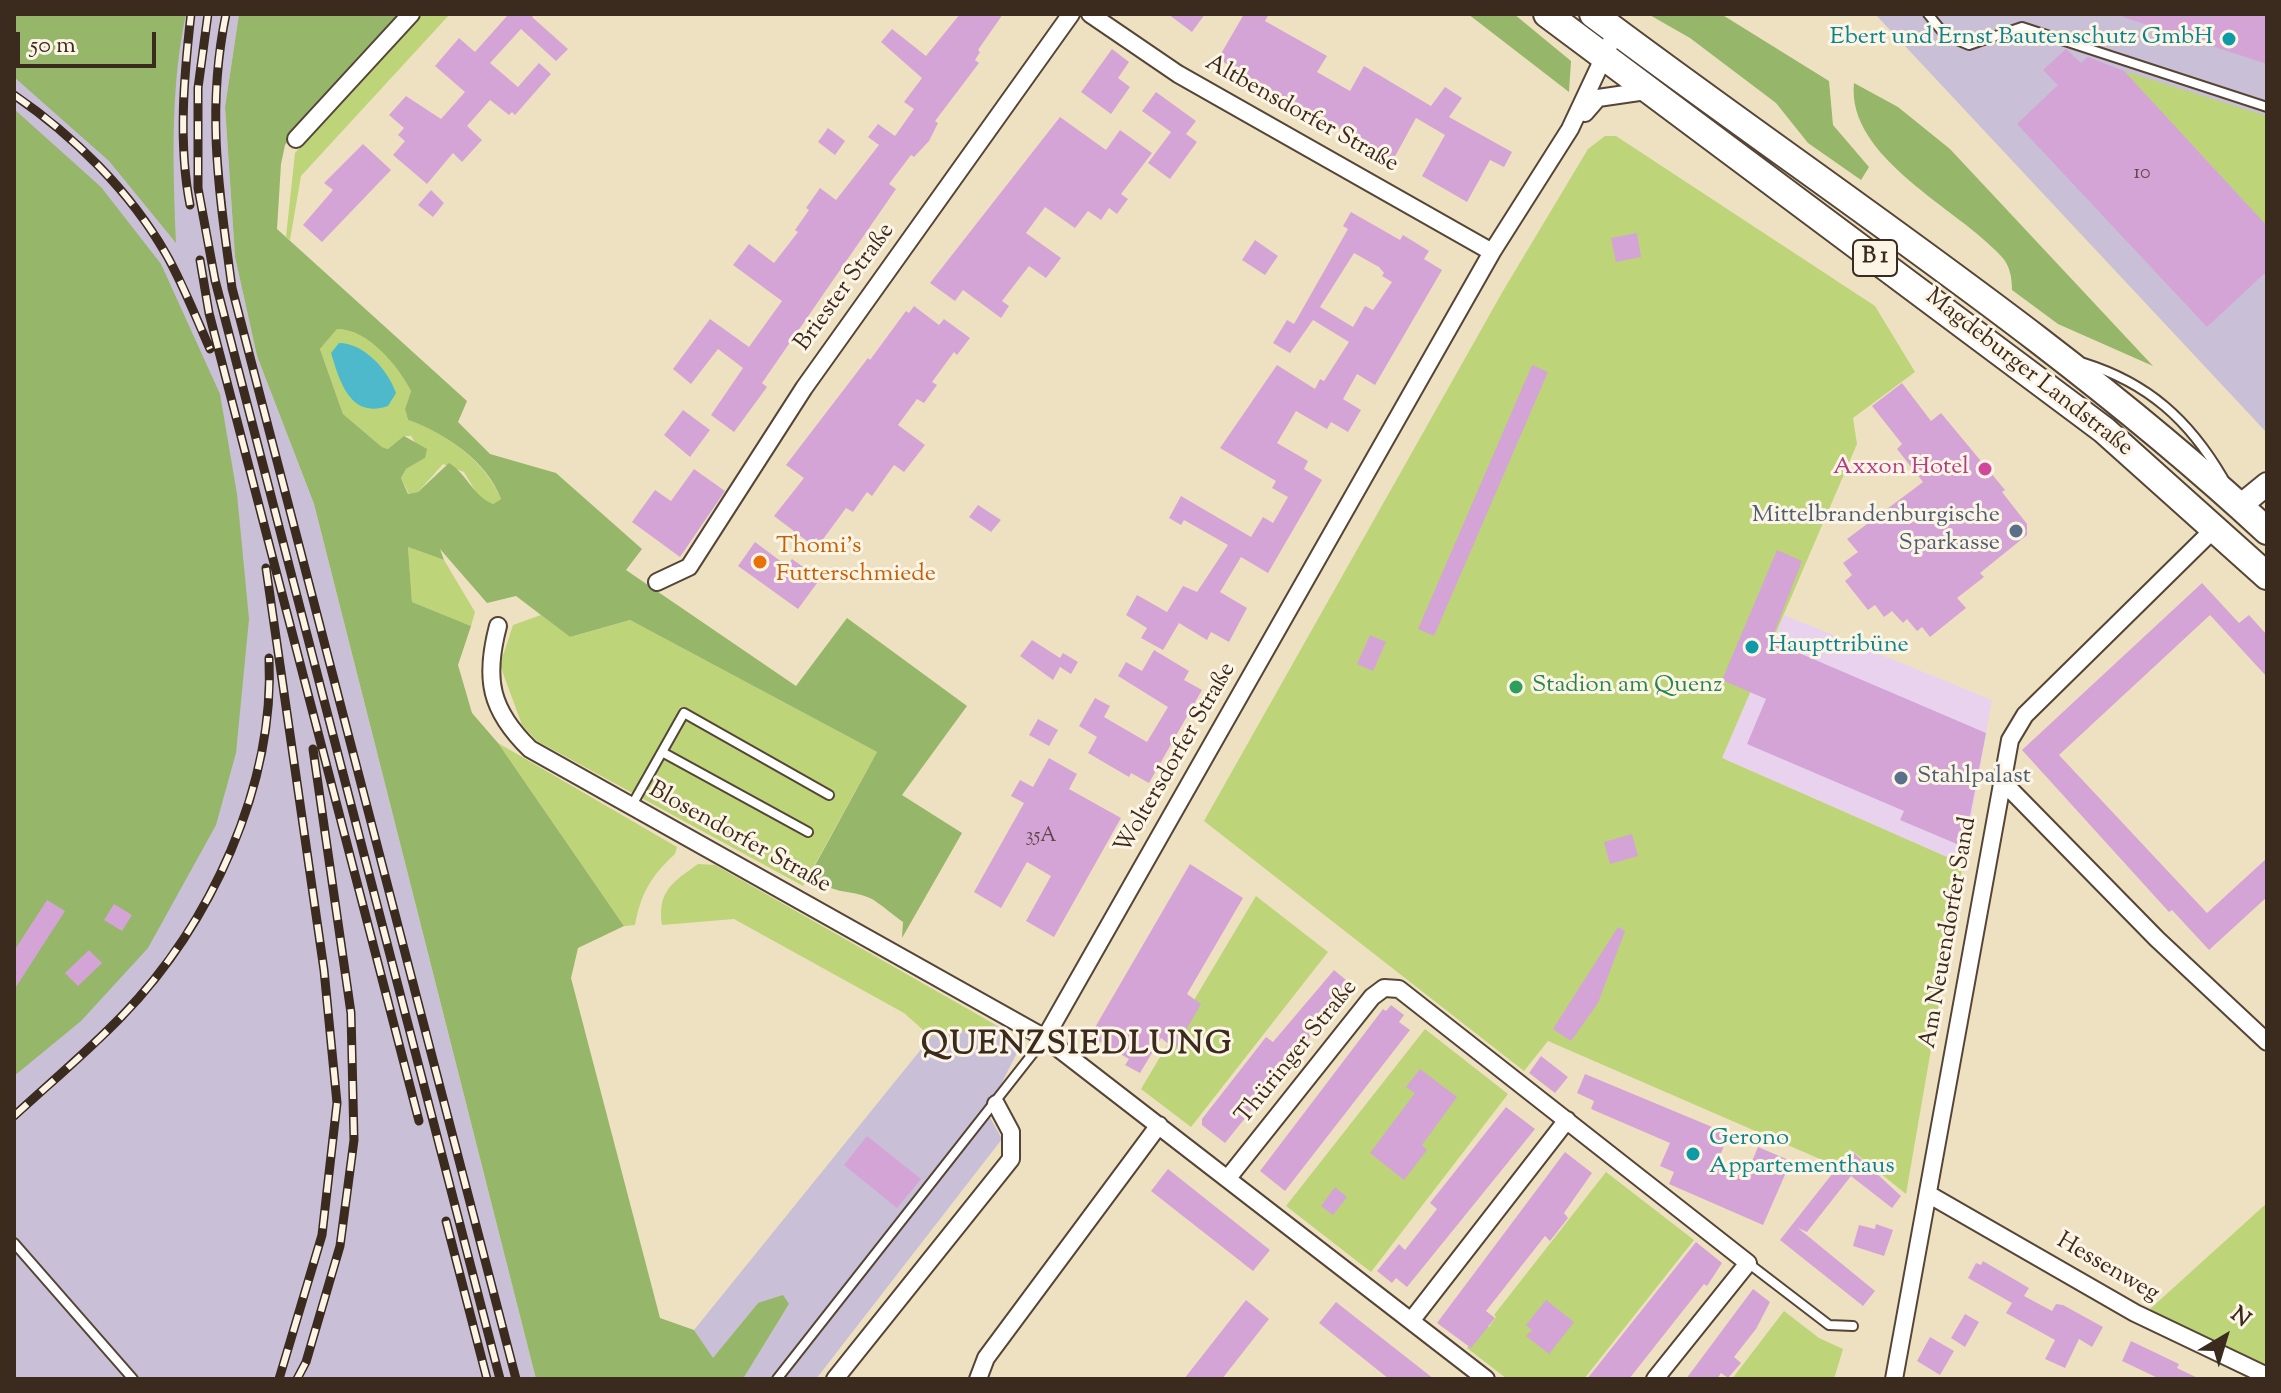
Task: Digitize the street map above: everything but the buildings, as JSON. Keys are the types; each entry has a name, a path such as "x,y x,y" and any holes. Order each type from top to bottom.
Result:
{"main road":[{"name":"Magdeburger Landstraße","path":"1547,14 1646,91 2104,430 2267,576"},
{"name":"Magdeburger Landstraße","path":"1593,14 1700,96 2061,356 2267,531"},
{"path":"2215,528 2240,506"}],"street":[{"path":"296,139 411,14"},
{"name":"Briester Straße","path":"657,582 689,567 804,388 1071,14"},
{"name":"Altbensdorfer Straße","path":"1090,14 1178,74 1492,252"},
{"name":"Woltersdorfer Straße","path":"1045,1038 1156,829 1492,252 1570,129 1616,31"},
{"name":"Woltersdorfer Straße","path":"1570,129 1598,98 1646,91"},
{"path":"2240,506 2267,484"},
{"name":"Am Neuendorfer Sand","path":"1894,1379 2010,740 2025,715 2215,528"},
{"name":"Blosendorfer Straße","path":"498,626 488,661 492,690 509,728 530,749 1045,1038"},
{"path":"2002,781 2157,939 2267,1042"},
{"name":"Thüringer Straße","path":"1228,1178 1372,997 1384,988 1399,989 1748,1263"},
{"path":"1045,1038 1486,1379"},
{"path":"835,1379 1011,1159 1011,1132 996,1104"},
{"path":"1411,1321 1567,1120"},
{"path":"978,1379 986,1358 1159,1125"},
{"name":"Hessenweg","path":"1928,1194 2135,1313 2267,1376"},
{"path":"1655,1379 1748,1263"}],"lane":[{"path":"1928,14 1945,35 1969,45 2022,27 2267,107"},
{"path":"632,806 684,713 829,795"},
{"path":"662,752 808,832"},
{"name":"Woltersdorfer Straße","path":"777,1379 1045,1038"},
{"path":"14,1243 133,1379"},
{"name":"Thüringer Straße","path":"1748,1263 1829,1325 1853,1326"}],"shaded area":[{"path":"14,14 239,14 225,107 235,257 257,356 314,504 536,1379 14,1379"},
{"path":"1875,14 2267,14 2267,433"},
{"name":"Stahlpalast","path":"1784,615 1992,700 1963,864 1722,758"},
{"path":"996,1025 1020,1047 987,1112 1002,1139 816,1379 743,1379 789,1304 758,1303 713,1359 694,1330 931,1037"}],"green space":[{"path":"14,14 186,14 175,99 176,243 109,161 14,77"},
{"path":"239,14 399,14 298,125 285,145 277,229 467,401 458,422 490,454 556,473 642,549 626,570 796,686 847,618 967,706 902,795 962,833 902,938 903,922 872,899 824,884 813,869 877,752 630,620 570,637 516,596 487,603 440,549 444,560 408,547 412,602 471,626 458,665 472,713 498,743 624,926 578,948 571,978 660,1318 694,1330 713,1358 758,1303 783,1295 789,1304 743,1379 536,1379 314,504 257,356 235,257 225,107","holes":["337,329 349,331 371,342 390,360 405,381 411,391 405,409 408,420 436,432 463,450 486,472 501,499 493,504 486,500 449,463 418,492 408,494 401,478 406,469 425,458 427,449 404,436 388,449 382,447 343,414 320,349"]},
{"path":"420,14 450,14 301,176 290,240 286,237 295,153"},
{"path":"1468,14 1514,14 1571,61 1569,92"},
{"path":"1648,14 1721,14 1829,81 1833,125 1869,167 1861,180 1808,143 1776,103 1690,38"},
{"path":"2124,71 2267,116 2267,226"},
{"path":"1854,83 1898,107 1950,149 2153,366 2058,324 2012,290 2010,272 2001,256 1909,180 1868,135 1856,110"},
{"path":"14,109 101,187 161,264 220,394 237,494 249,619 236,753 216,825 148,948 81,1021 14,1076"},
{"name":"Stadion am Quenz","path":"1605,136 1616,136 1875,306 1915,372 1853,418 1857,444 1722,758 1963,864 1906,1194 1850,1149 1836,1166 1548,1041 1524,1071 1204,821 1503,291 1588,149"},
{"path":"337,329 360,335 381,351 411,391 405,409 408,420 436,432 463,450 485,472 501,499 493,504 480,499 464,472 443,464 418,492 409,494 401,478 406,469 425,458 411,436 405,436 388,449 343,414 320,349"},
{"path":"408,547 444,560 475,612 471,626 412,602"},
{"path":"541,615 570,637 630,620 877,752 803,886 537,741 522,725 500,665 513,625"},
{"path":"498,743 677,847 675,854 648,886 635,925 624,926"},
{"path":"698,864 715,865 996,1025 931,1037 904,1013 734,919 662,925 662,904 669,888"},
{"path":"1256,896 1328,952 1191,1127 1141,1089"},
{"path":"1425,1029 1508,1094 1371,1272 1286,1206"},
{"path":"1606,1172 1694,1240 1584,1379 1507,1379 1467,1348 1485,1325 1489,1327 1496,1317 1494,1315"},
{"path":"2267,1203 2267,1370 2184,1333 2150,1309"},
{"path":"1784,1311 1819,1338 1843,1349 1834,1379 1732,1379"}],"water":[{"path":"339,343 366,353 381,367 396,393 388,406 375,409 364,407 349,395 331,353"}],"railway":[{"path":"190,205 183,134 191,14"},
{"path":"208,14 198,88 198,188 215,280 500,1379"},
{"path":"226,14 220,50 216,118 219,184 232,288 516,1379"},
{"path":"14,95 79,147 136,208 172,265 210,349"},
{"path":"200,260 209,313 419,1121"},
{"path":"266,568 324,970 337,1103 322,1235 279,1379"},
{"path":"14,1116 122,1016 154,980 209,896 231,851 261,755 268,706 269,658"},
{"path":"297,1379 306,1362 340,1246 354,1140 351,1013 313,749"},
{"path":"446,1221 487,1379"}],"place":[{"name":"Ebert und Ernst Bautenschutz GmbH","path":"2229,39"},
{"name":"Axxon Hotel","path":"1985,469"},
{"name":"Mittelbrandenburgische Sparkasse","path":"2016,531"},
{"name":"Thomi's Futterschmiede","path":"760,562"},
{"name":"Haupttribüne","path":"1752,647"},
{"name":"Stadion am Quenz","path":"1516,687"},
{"name":"Stahlpalast","path":"1901,778"},
{"name":"Gerono Appartementhaus","path":"1693,1154"}],"district":[{"name":"QUENZSIEDLUNG","path":"1077,1048"}]}
